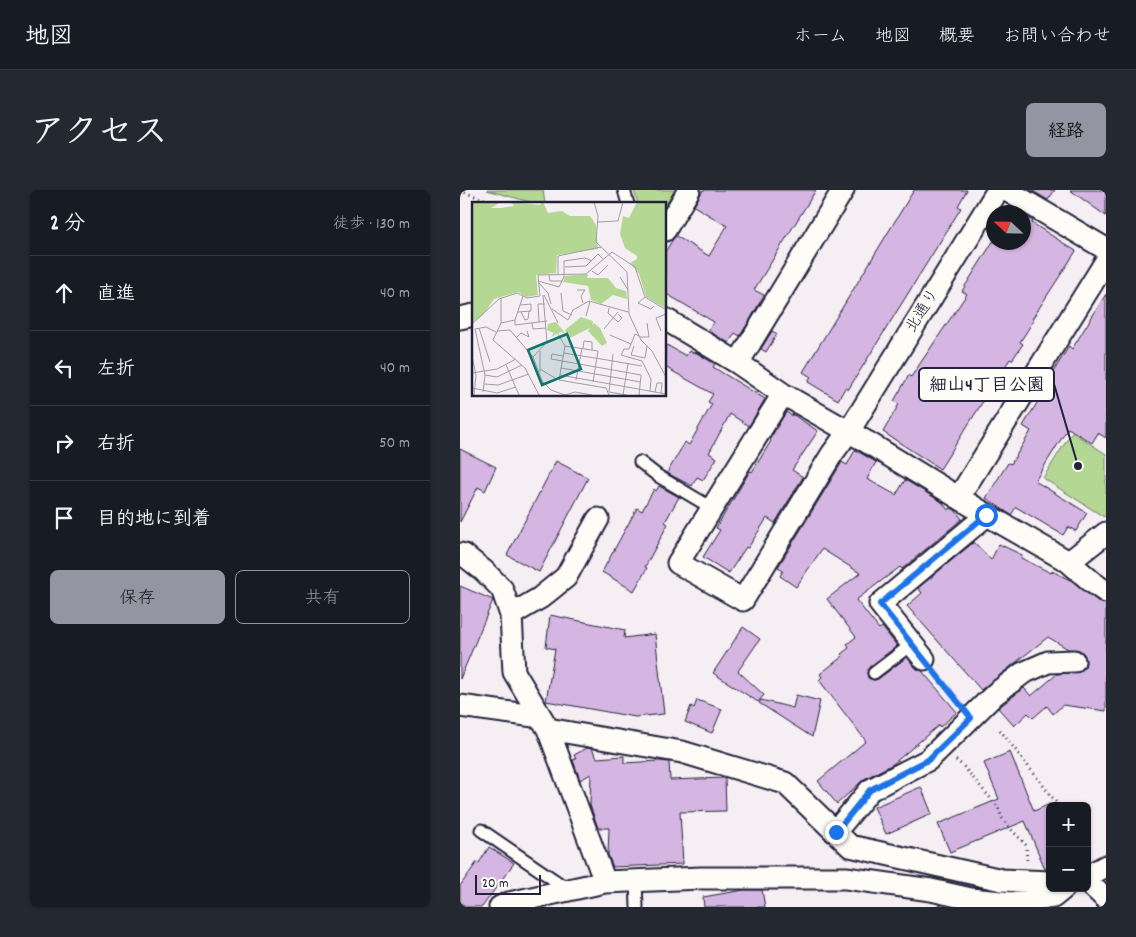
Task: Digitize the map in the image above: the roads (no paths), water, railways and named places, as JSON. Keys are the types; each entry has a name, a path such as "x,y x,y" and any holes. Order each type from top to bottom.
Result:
{"street":[{"path":"666,228 689,190"},
{"path":"738,363 843,190"},
{"name":"北通り","path":"712,508 678,563 743,600 832,454 849,431 998,190"},
{"path":"1006,190 1106,249"},
{"path":"959,497 1106,261"},
{"path":"666,320 738,363 783,394 849,431 986,515 1069,562 1106,592"},
{"path":"712,508 783,394"},
{"path":"918,652 880,604 986,515"},
{"path":"511,615 540,598 566,578 598,519"},
{"path":"1069,562 1106,533"},
{"path":"460,554 484,571 502,589 511,615 514,672 545,723 605,882"},
{"path":"836,832 870,790 928,760 996,694 1023,673 1048,662 1074,661"},
{"path":"460,706 682,752 785,783 850,846 1002,880 1039,882"},
{"path":"1091,874 1106,866"},
{"path":"500,907 509,903 605,882 701,878 846,878 931,890 970,899 1011,903 1053,898 1060,892"},
{"path":"1091,885 1106,898"}],"lane":[{"path":"640,462 658,476 712,508"},
{"path":"874,672 918,652"},
{"path":"481,830 568,890"},
{"path":"636,880 637,907"}],"place":[{"name":"細山4丁目公園","path":"1078,466"}]}
